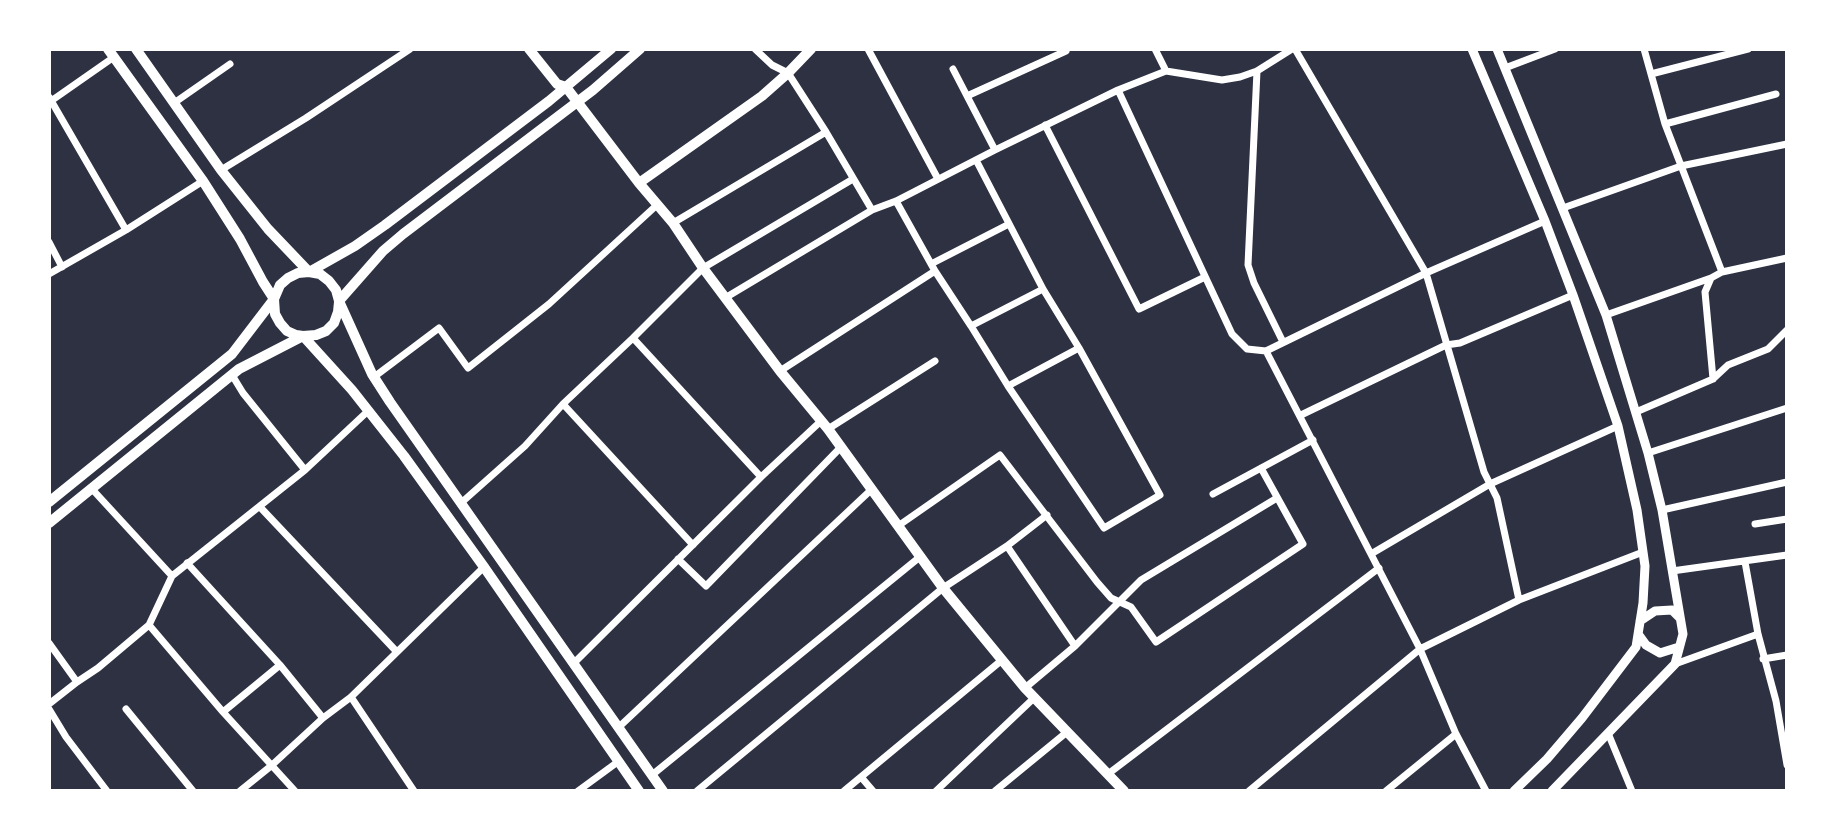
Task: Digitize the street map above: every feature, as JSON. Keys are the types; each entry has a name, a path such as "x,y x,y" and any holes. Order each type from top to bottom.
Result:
{"main road":[{"path":"136,49 221,170 268,229 309,272"},
{"path":"529,49 557,84 566,88 673,223 725,298 825,425 943,588 1025,688 1124,791"},
{"path":"309,272 385,225 566,88 611,49"},
{"path":"49,523 239,369 303,337 326,331 334,323 339,301 383,251 577,102 640,49"},
{"path":"639,183 762,96 788,74 811,49"},
{"path":"111,53 203,181 274,299 279,323 287,331 303,337 352,390 404,456 639,791"},
{"path":"49,502 232,354 274,299 280,285 288,278 298,273 320,275 336,290 374,377 421,449 663,791"}],"street":[{"path":"221,170 410,49"},
{"path":"755,49 772,65 788,74 872,211"},
{"path":"1155,49 1166,71"},
{"path":"725,298 872,211 1118,90 1166,71 1222,80 1240,77 1257,71 1293,49 1426,273 1484,472 1497,498 1519,600"},
{"path":"1472,49 1545,221 1618,426 1637,510 1645,566 1636,647 1547,759 1514,791"},
{"path":"1497,49 1606,315 1648,453 1662,510 1683,634 1675,664"},
{"path":"1505,68 1555,49"},
{"path":"1644,49 1665,124 1722,272"},
{"path":"1651,74 1748,49"},
{"path":"872,50 939,179"},
{"path":"967,96 1067,50"},
{"path":"111,53 50,99 125,230"},
{"path":"174,103 230,64"},
{"path":"953,69 995,150"},
{"path":"1257,71 1248,265 1283,342"},
{"path":"1118,90 1232,334 1247,349 1266,351 1426,273 1545,221"},
{"path":"1665,124 1776,94"},
{"path":"1045,125 1139,309 1205,277"},
{"path":"673,223 826,132"},
{"path":"1563,208 1681,166 1787,144"},
{"path":"896,201 933,267 1008,386 1104,528 1160,495 1079,348 1043,289 976,160"},
{"path":"461,503 525,446 563,404 703,268 853,179"},
{"path":"49,274 203,181"},
{"path":"374,377 439,328 468,368 549,303 658,204"},
{"path":"780,370 933,267 1009,224"},
{"path":"49,242 61,267"},
{"path":"1606,315 1722,272 1787,258"},
{"path":"1710,278 1705,292 1713,379"},
{"path":"971,326 1043,289"},
{"path":"1301,415 1446,345 1460,343 1573,295"},
{"path":"1636,412 1713,379 1728,365 1768,349 1787,330"},
{"path":"633,338 761,477"},
{"path":"1008,386 1079,348"},
{"path":"1266,351 1420,649 1456,734 1486,791"},
{"path":"574,663 761,477 825,425 935,361"},
{"path":"232,375 243,393 305,470"},
{"path":"563,404 693,544"},
{"path":"1648,453 1787,408"},
{"path":"107,791 66,737 49,706 149,625 172,576 305,470 368,411"},
{"path":"1371,554 1490,484 1618,426"},
{"path":"1213,494 1313,440"},
{"path":"678,559 706,586 841,447"},
{"path":"898,526 1000,455 1097,582 1111,598 1131,607 1156,642 1303,544 1261,468"},
{"path":"1662,510 1787,482"},
{"path":"92,489 172,576"},
{"path":"620,727 872,489"},
{"path":"1025,688 1075,646 1142,580 1277,498"},
{"path":"260,507 397,652"},
{"path":"697,791 943,588 1007,546 1047,515"},
{"path":"1755,524 1787,519"},
{"path":"1007,546 1075,646"},
{"path":"1249,791 1420,649 1519,600 1643,552"},
{"path":"1672,572 1787,555"},
{"path":"652,775 921,556"},
{"path":"1745,562 1763,659 1776,701 1787,765"},
{"path":"187,563 281,666 323,718"},
{"path":"240,791 351,697 484,567"},
{"path":"1108,775 1379,568"},
{"path":"1640,621 1655,611 1672,610 1681,620"},
{"path":"149,625 295,791"},
{"path":"1638,634 1646,645 1660,653 1679,647"},
{"path":"1552,791 1675,664 1758,634"},
{"path":"49,643 77,682"},
{"path":"1763,659 1787,655"},
{"path":"844,791 1002,660"},
{"path":"223,712 281,666"},
{"path":"351,697 414,791"},
{"path":"936,791 1034,698"},
{"path":"125,709 193,791"},
{"path":"995,791 1067,732"},
{"path":"1608,733 1632,791"},
{"path":"1385,791 1456,734"},
{"path":"578,791 619,761"},
{"path":"861,777 873,791"}]}
